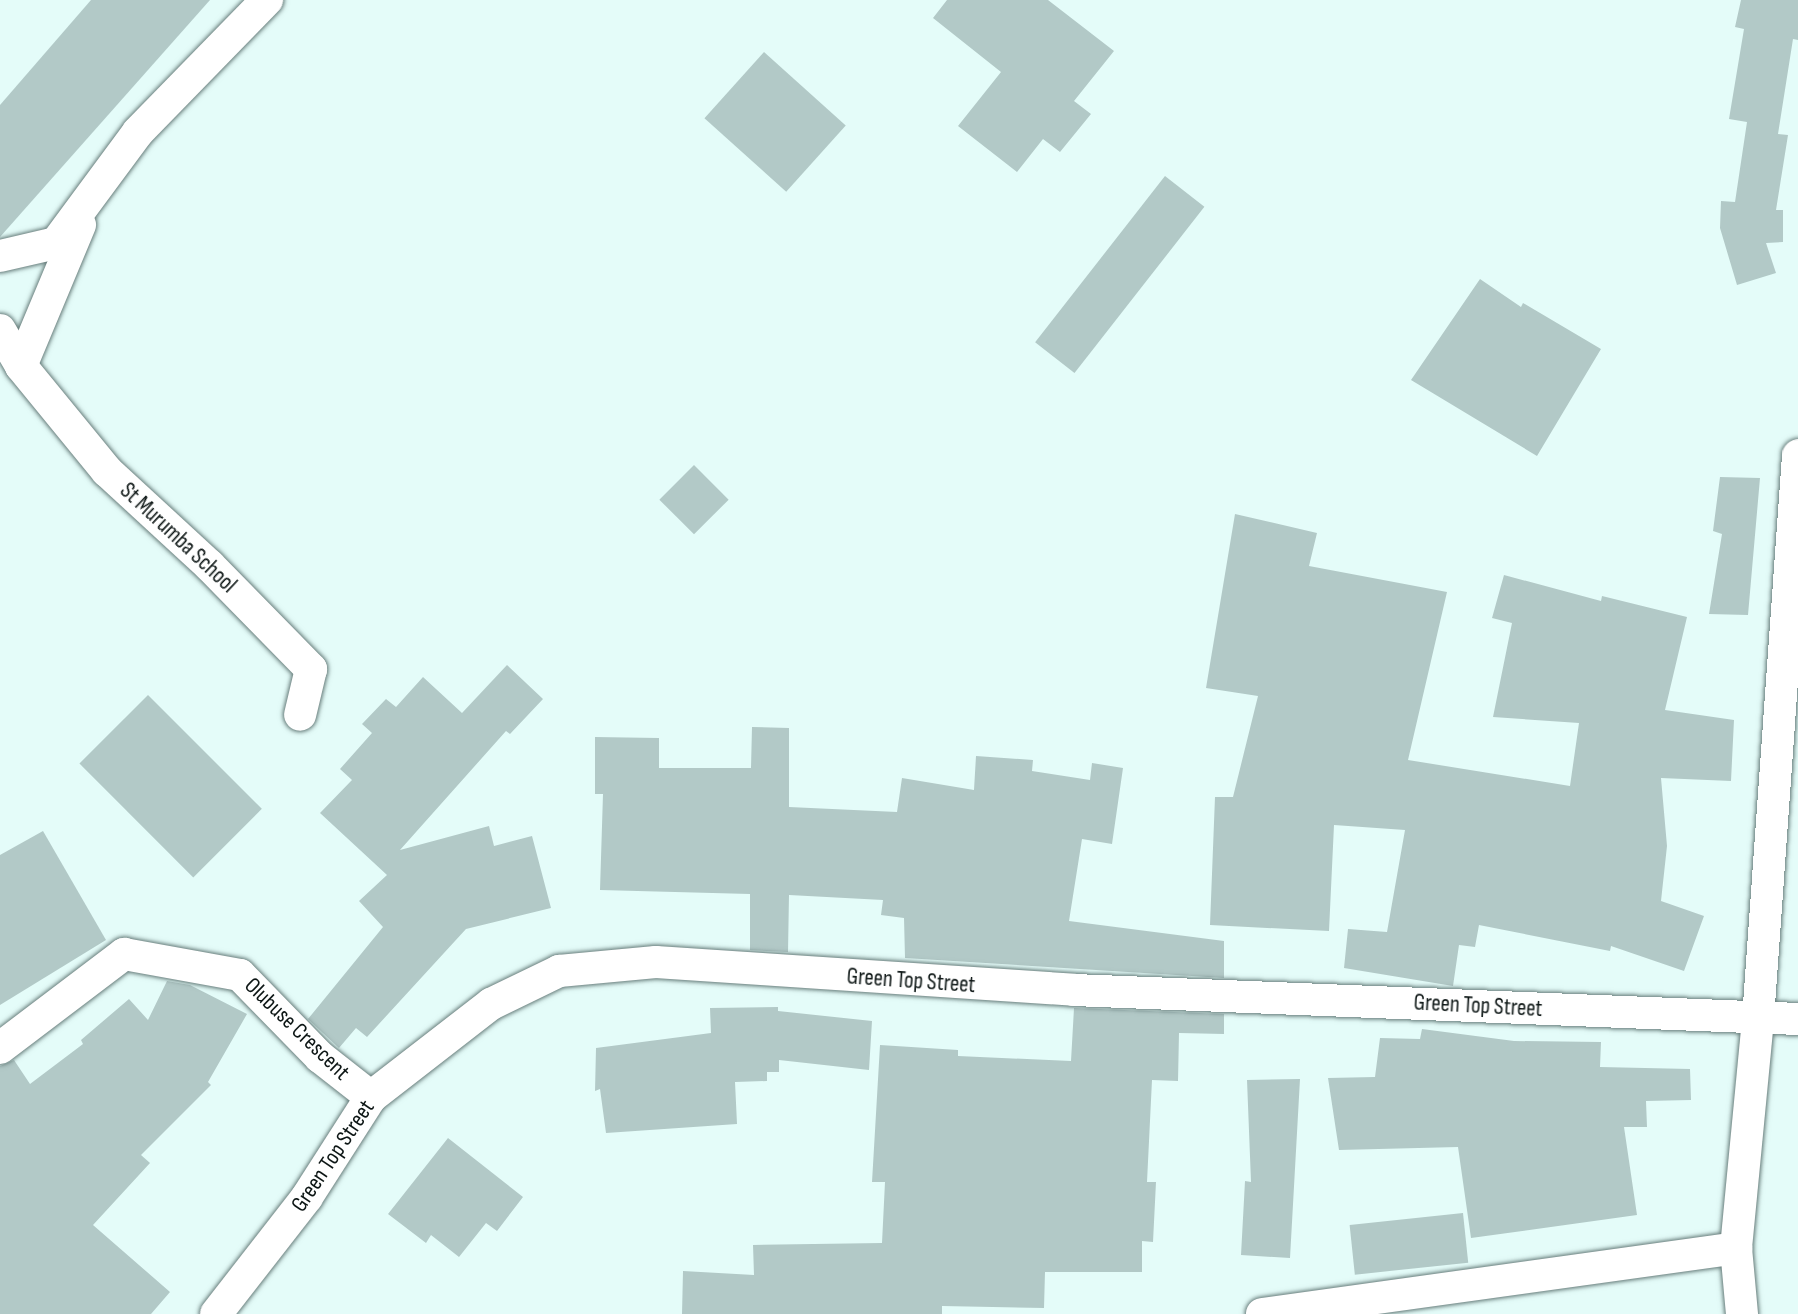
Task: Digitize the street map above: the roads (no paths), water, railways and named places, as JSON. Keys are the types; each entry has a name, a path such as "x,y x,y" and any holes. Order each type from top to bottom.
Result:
{"street":[{"path":"0,256 56,243 138,132 267,0"},
{"path":"21,366 94,191"},
{"name":"St Murumba School","path":"0,330 21,366 107,471 209,565 311,669 300,715"},
{"path":"1742,1314 1736,1248 1791,649 1798,455"},
{"name":"Olubuse Crescent","path":"0,1048 124,954 240,975 320,1057 370,1097"},
{"name":"Green Top Street","path":"216,1314 307,1197 370,1097 491,1004 559,971 656,962 957,984 1798,1019"},
{"path":"1262,1314 1736,1248"}]}
